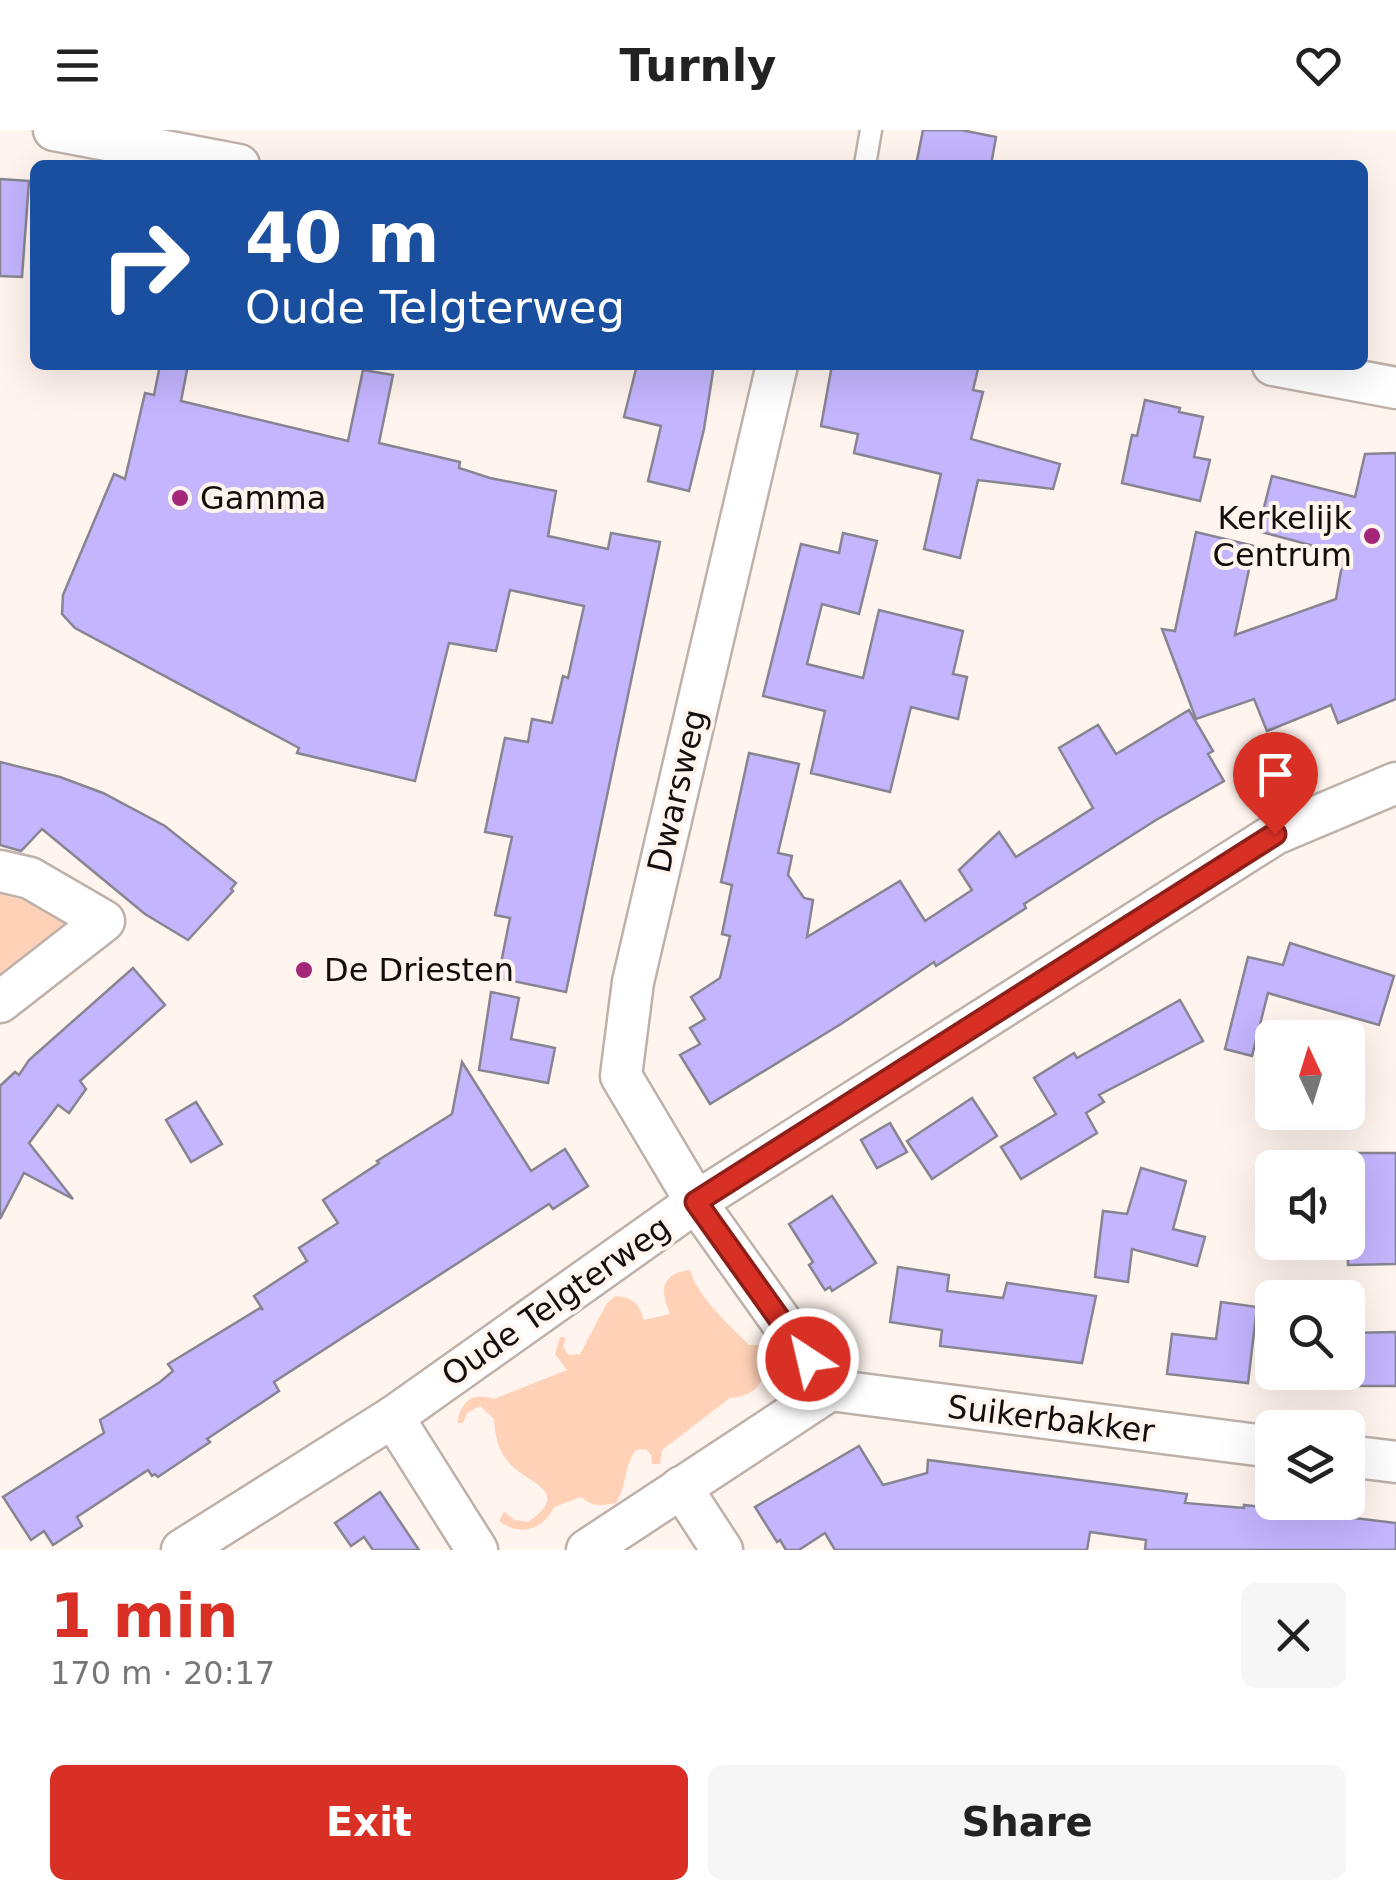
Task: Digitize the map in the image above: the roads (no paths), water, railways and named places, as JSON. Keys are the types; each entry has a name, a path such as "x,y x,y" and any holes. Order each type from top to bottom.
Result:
{"street":[{"path":"54,130 211,160"},
{"name":"Dwarsweg","path":"696,1202 620,1076 633,982 776,370"},
{"path":"1299,370 1396,388"},
{"name":"Oude Telgterweg","path":"182,1550 393,1417 696,1202 1275,834 1396,783"},
{"path":"0,871 30,878 104,921 0,1002"},
{"path":"587,1550 830,1390 696,1202"},
{"name":"Suikerbakker","path":"830,1390 1255,1444"},
{"path":"393,1417 477,1550"},
{"path":"1365,1458 1396,1462"},
{"path":"681,1488 722,1550"}],"lane":[{"path":"867,160 871,130"}],"place":[{"name":"Gamma","path":"180,498"},
{"name":"Kerkelijk Centrum","path":"1372,536"},
{"name":"De Driesten","path":"304,970"}]}
